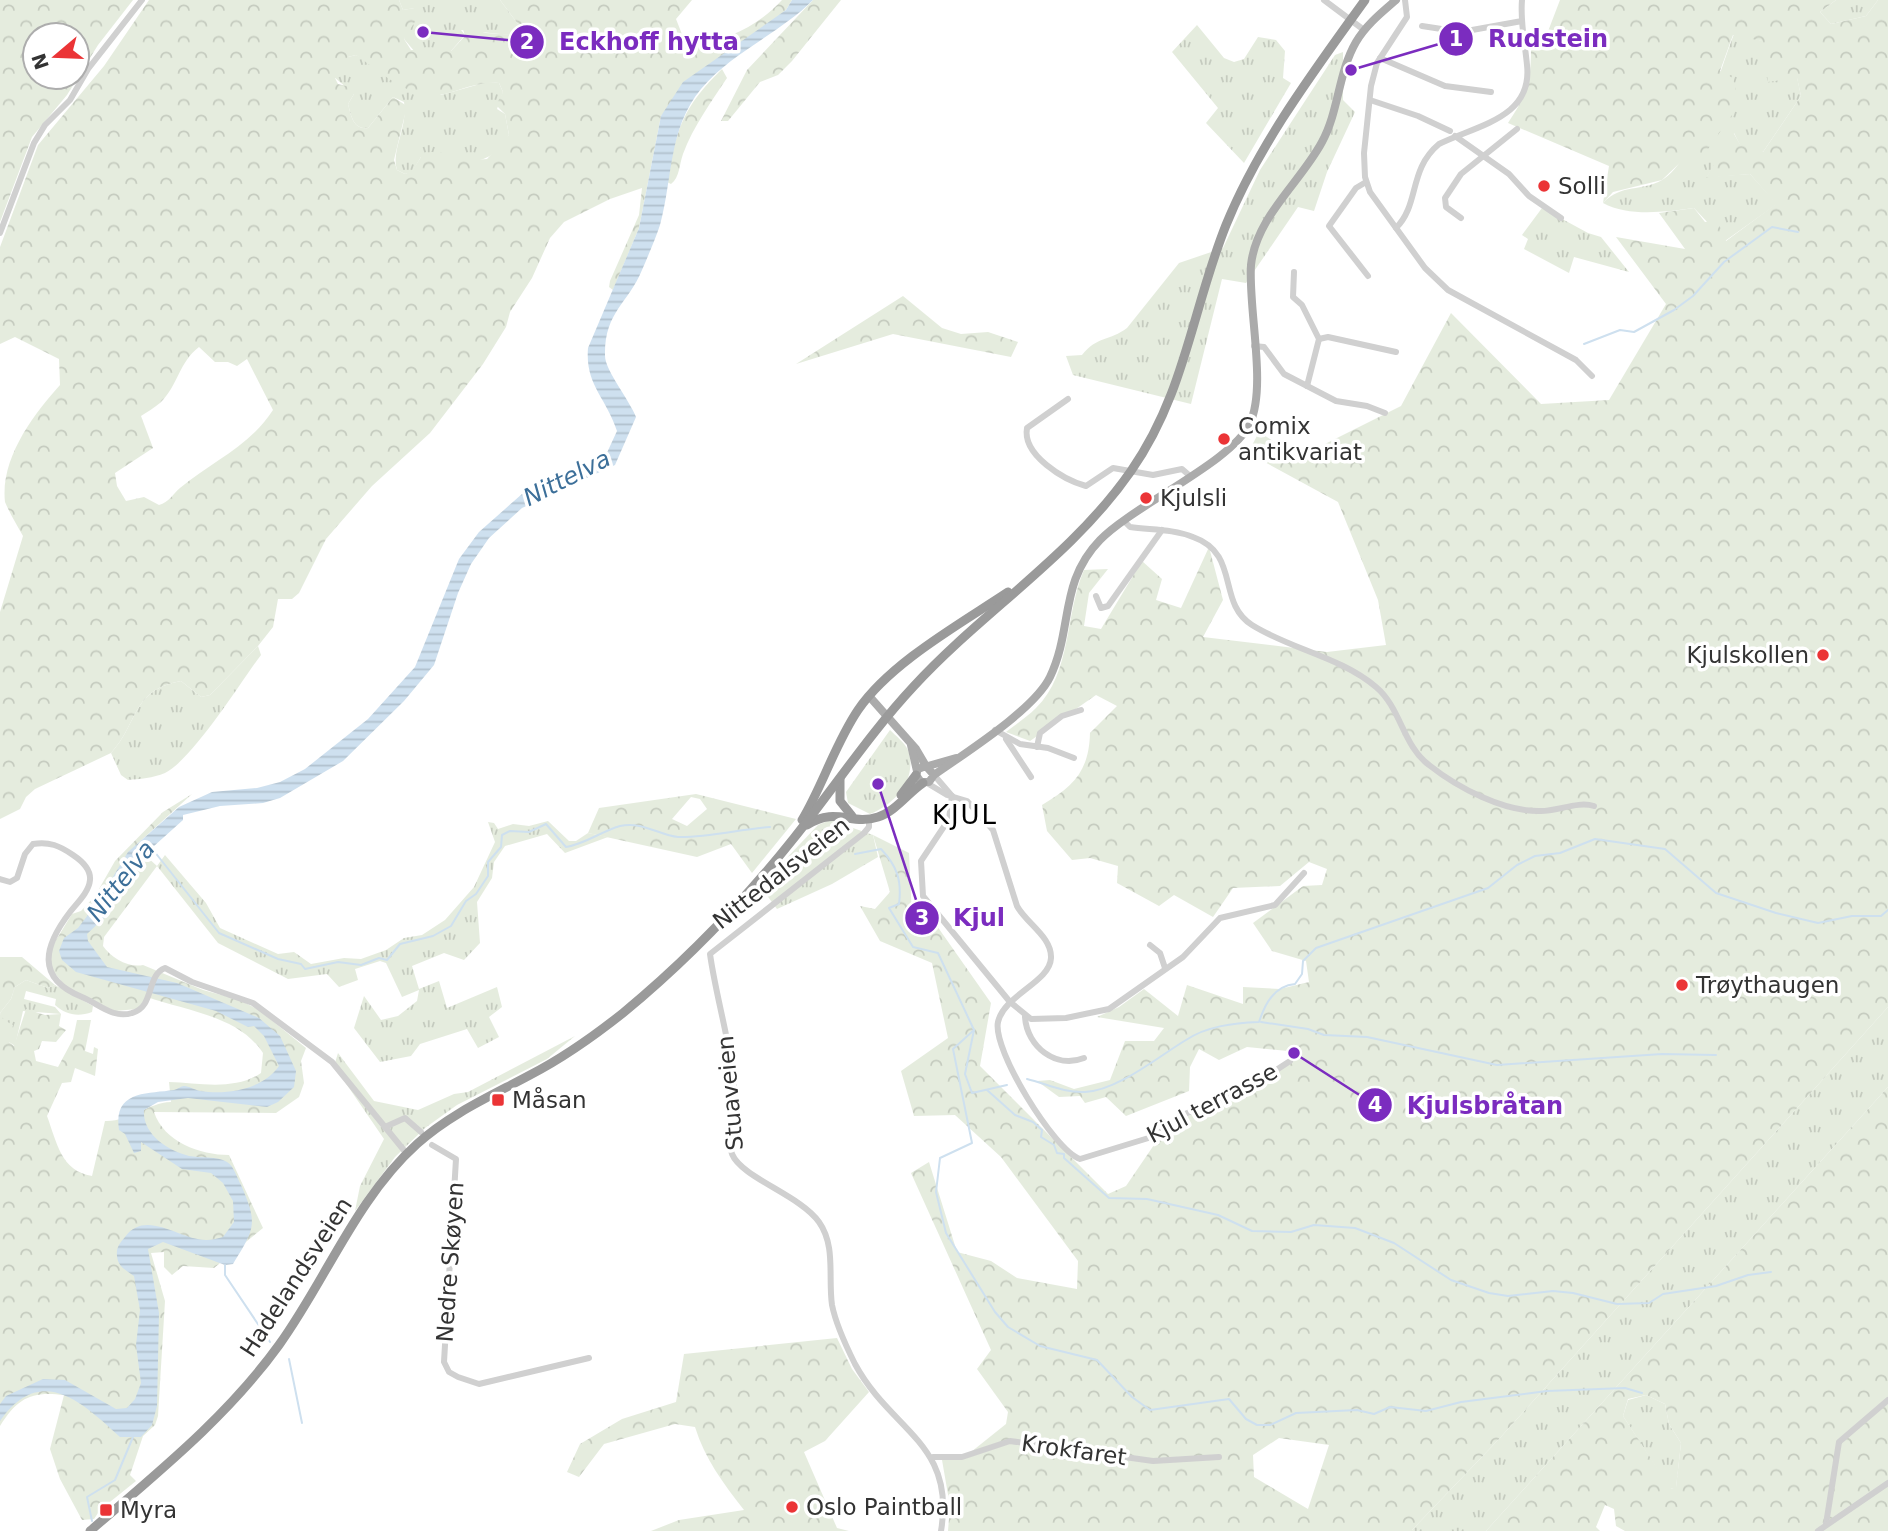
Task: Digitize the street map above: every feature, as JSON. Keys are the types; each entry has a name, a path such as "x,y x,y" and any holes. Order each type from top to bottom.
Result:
{"highway":[{"path":"995,608 1085,520 1125,472 1146,439 1174,380 1206,269 1231,202 1274,124 1359,0"},
{"path":"784,850 917,682 1088,524 1128,475 1146,447 1178,382 1214,259 1241,192 1283,120 1365,0"},
{"path":"784,850 819,791 850,722 869,696 909,662 1012,589"},
{"path":"898,803 917,773"},
{"path":"841,777 840,801 853,817"},
{"path":"800,830 825,815 869,819 883,814 925,783"},
{"name":"Hadelandsveien","path":"90,1531 201,1432 258,1372 294,1323 370,1199 407,1154 450,1119 548,1065 613,1020 701,942 784,850"}],"main road":[{"path":"910,742 917,773 925,783 1034,699 1046,684 1054,666 1074,578 1094,547 1124,521 1233,446 1250,425 1255,405 1251,269 1257,240 1323,141 1361,28 1396,0"},
{"path":"869,696 910,742 934,775"},
{"path":"917,773 927,766 956,758"}],"street":[{"path":"0,233 44,125 70,100 88,69 142,0"},
{"path":"1324,0 1361,28"},
{"path":"1405,0 1407,17 1380,58 1370,100 1364,153 1366,182 1425,268 1448,290 1576,360 1592,376"},
{"path":"1396,228 1407,213 1420,163 1438,144 1452,134 1510,112 1521,102 1528,70 1522,0"},
{"path":"1422,26 1461,32 1522,21"},
{"path":"1380,58 1445,86 1491,92"},
{"path":"1370,100 1418,116 1452,134 1509,174 1529,196 1560,218"},
{"path":"1461,218 1446,207 1445,198 1461,174 1517,129"},
{"path":"1366,182 1356,188 1329,226 1368,276"},
{"path":"1294,272 1293,297 1302,305 1319,339 1307,386"},
{"path":"1319,339 1328,337 1396,352"},
{"path":"1254,346 1264,347 1284,374 1307,386 1346,405 1367,406 1385,414"},
{"path":"1068,399 1027,428 1027,438 1034,451 1048,466 1083,486 1091,484 1108,469 1145,474 1182,469 1190,476"},
{"path":"1124,521 1130,527 1193,536 1215,550 1228,575 1234,607 1243,619 1281,641 1374,685 1390,701 1413,748 1427,765 1465,787 1511,807 1538,811 1594,806"},
{"path":"1096,596 1101,608 1108,606 1162,530"},
{"path":"1037,747 1040,733 1062,716 1081,710"},
{"path":"995,730 1006,739 1031,777"},
{"path":"1006,739 1074,758"},
{"path":"934,775 952,796 949,819 922,861 921,890 935,915 1025,1017 1031,1038 1043,1052 1065,1062 1084,1058"},
{"path":"925,783 968,802 992,830 1017,906 1023,917 1044,938 1052,954 1043,974 1010,1002"},
{"name":"Nittedalsveien","path":"710,954 864,833 869,827 869,819"},
{"path":"0,880 10,882 18,878 25,854 32,844 58,845 84,864 90,878 88,888 52,939 48,962 53,977 70,992 114,1014 135,1012 148,997 157,974 162,969 253,1003 340,1069 407,1154"},
{"path":"1025,1017 1042,1021 1109,1009 1183,957 1220,918 1275,905 1304,873"},
{"path":"1150,945 1160,953 1165,968"},
{"name":"Stuaveien","path":"710,954 735,1106 730,1141 733,1156 747,1171 791,1196 818,1220 828,1244 833,1307 854,1362 880,1400 933,1457 943,1495 941,1531"},
{"name":"Kjul terrasse","path":"1010,1002 998,1020 1002,1048 1040,1121 1069,1153 1080,1159 1155,1136 1185,1114 1252,1086 1290,1061"},
{"path":"385,1127 405,1118 421,1132"},
{"name":"Nedre Skøyen","path":"432,1145 456,1159 445,1305 444,1362 449,1372 467,1382 479,1384 589,1358"},
{"path":"1826,1524 1839,1442 1888,1400"},
{"name":"Krokfaret","path":"933,1457 962,1457 1010,1441 1153,1461 1219,1457"},
{"path":"1818,1531 1888,1483"}],"green space":[{"path":"0,0 133,0 91,56 91,21 21,21 21,91 69,91 32,137 0,222"},
{"path":"149,0 399,0 403,10 420,7 421,12 404,39 411,50 451,51 465,36 462,26 486,33 516,35 518,24 500,0 692,0 676,19 687,47 694,47 742,30 763,17 782,0 792,0 786,10 661,116 639,228 613,290 609,287 610,281 639,215 642,188 610,199 564,222 550,238 532,278 510,312 506,327 483,364 430,433 372,486 326,539 299,593 292,599 278,599 273,627 210,695 201,697 181,681 165,685 153,692 144,700 111,753 35,789 26,797 20,809 0,819 0,612 23,536 5,502 5,486 13,453 21,438 60,385 59,359 15,337 0,344 0,247 38,145 83,91 91,91 91,82","holes":["356,55 409,90 433,95 478,84 499,83 503,92 496,105 505,114 509,135 487,159 461,161 444,153 431,152 421,157 412,171 405,174 397,170 394,160 407,106 393,97 368,128 359,127 348,104 354,94 354,88 338,84 335,78 343,71 348,57","199,347 215,362 228,362 237,366 247,359 273,410 253,434 192,478 166,502 159,505 144,497 126,501 117,486 115,473 153,448 141,416 166,396 187,360"]},
{"path":"399,0 500,0 518,24 519,30 511,35 461,30 465,35 451,51 415,52 404,39 415,8 403,10"},
{"path":"813,0 841,0 792,61 778,75 760,82 728,121 721,121 747,70"},
{"path":"1560,0 1836,0 1820,12 1831,24 1866,16 1878,0 1888,0 1888,1007 1499,1439 1411,1531 948,1531 950,1506 942,1460 971,1452 1006,1424 1008,1412 977,1369 991,1350 911,1173 929,1162 957,1252 991,1261 1017,1278 1077,1289 1078,1261 1001,1157 955,1115 914,1116 901,1071 948,1038 932,963 880,941 860,906 875,909 890,892 873,835 909,853 912,917 937,926 991,1003 980,1066 1108,1194 1126,1186 1158,1139 1188,1116 1244,1092 1298,1052 1247,1047 1219,1060 1199,1049 1190,1067 1189,1091 1126,1116 1106,1097 1085,1103 1080,1096 1059,1097 1037,1081 1050,1080 1074,1089 1110,1080 1125,1041 1154,1041 1164,1028 1097,1017 1119,1007 1144,989 1178,1016 1187,985 1243,1004 1243,987 1280,989 1309,982 1306,961 1272,951 1253,923 1303,886 1322,885 1327,869 1309,862 1280,886 1233,888 1213,917 1174,895 1159,906 1117,883 1118,866 1090,858 1072,860 1047,831 1042,805 1063,791 1078,776 1087,758 1090,733 1117,706 1096,695 1030,741 1006,732 1036,708 1048,694 1056,678 1084,570 1108,569 1089,593 1084,626 1101,629 1142,561 1162,579 1156,600 1181,608 1209,547 1223,600 1203,637 1327,652 1386,645 1378,600 1338,502 1248,453 1259,432 1299,457 1401,406 1451,313 1541,404 1609,400 1666,304 1616,237 1685,249 1659,213 1694,208 1705,222 1717,220 1726,241 1776,204 1750,174 1706,178 1733,132 1741,146 1748,140 1763,152 1801,96 1797,78 1768,82 1762,41 1733,35 1720,71 1733,78 1739,105 1701,159 1688,155 1662,180 1613,192 1603,203 1609,166 1508,123 1527,88 1531,48 1542,47","holes":["1279,1438 1329,1445 1308,1509 1254,1477 1253,1455"]},
{"path":"1836,0 1878,0 1866,16 1831,24 1820,12"},
{"path":"1197,25 1224,58 1234,62 1244,59 1258,37 1276,40 1285,51 1283,78 1291,83 1244,163 1206,123 1218,108 1172,52"},
{"path":"1734,34 1763,41 1797,77 1801,96 1763,152 1741,147 1734,133 1707,177 1750,174 1777,204 1725,241 1694,208 1636,212 1603,203 1625,190 1655,184 1674,170 1696,135"},
{"path":"1343,52 1343,100 1355,112 1327,172 1314,211 1298,207 1246,283 1222,279 1191,404 1073,375 1066,356 1082,355 1098,342 1127,328 1179,263 1223,248 1260,170 1335,55"},
{"path":"356,55 441,95 487,82 499,83 503,92 497,109 505,114 509,135 500,147 481,160 421,157 412,172 405,174 397,170 396,154 404,121 404,102 393,97 368,128 359,127 348,104 354,94 334,77 348,57"},
{"path":"722,69 727,78 692,134 678,174 671,184 667,182 670,163 683,120 698,95"},
{"path":"1542,208 1588,233 1601,237 1629,272 1574,257 1569,273 1524,249 1528,239 1522,235"},
{"path":"903,296 942,328 961,334 988,332 1018,342 1011,357 893,334 796,364"},
{"path":"258,646 261,655 189,753 165,773 156,776 128,780 121,775 111,753 144,700 165,685 181,681 201,697 210,695"},
{"path":"890,730 908,750 910,771 896,797 870,814 848,803 846,792"},
{"path":"192,794 135,846 157,866 104,937 103,946 115,958 126,963 143,965 203,990 240,1000 259,1010 306,1048 301,1061 304,1083 299,1097 276,1113 154,1112 166,1131 184,1145 229,1155 263,1228 214,1268 183,1266 172,1275 164,1267 164,1252 151,1253 165,1301 158,1416 155,1425 143,1436 130,1475 136,1481 100,1510 94,1519 82,1520 60,1479 50,1449 64,1395 43,1394 27,1398 13,1408 0,1426 0,1013 4,1020 13,1025 9,1042 14,1046 26,1009 45,1015 61,1014 59,1026 66,1030 56,1042 42,1041 39,1049 34,1051 36,1061 58,1067 73,1039 77,1020 91,1020 85,1051 93,1054 94,1047 98,1049 95,1076 75,1068 71,1082 62,1083 47,1116 57,1146 67,1162 73,1168 92,1176 105,1121 122,1119 171,1102 169,1082 228,1084 251,1079 261,1073 263,1053 253,1041 226,1023 147,997 137,1009 115,1011 68,989 53,971 50,958 53,945 72,914 81,911 95,896 115,861 163,812"},
{"path":"696,794 796,819 752,873 731,844 697,857 588,833 599,808","holes":["691,797 700,799 707,809 687,826 672,819"]},
{"path":"830,820 873,835 878,857 832,884 777,909 760,886 818,825"},
{"path":"548,821 569,841 576,841 588,833 608,837 565,853 547,834 505,846 494,862 492,878 477,902 480,943 464,960 444,953 412,966 419,989 439,981 447,1008 497,987 502,1007 489,1017 499,1037 478,1048 467,1029 420,1044 411,1056 380,1062 354,1028 364,996 381,1020 398,1016 417,1001 419,990 402,997 386,963 380,961 355,969 358,980 339,987 327,974 288,979 218,943 157,866 165,855 206,903 220,928 278,954 294,952 311,964 344,958 361,959 386,950 404,938 422,935 445,920 474,887 495,842 488,822 494,823 498,829 513,824 529,826"},
{"path":"0,957 22,957 55,985 48,988 26,980 15,987 11,999 0,1013"},
{"path":"26,980 48,988 55,985 93,1006 92,1012 77,1015 68,1013 55,1005 56,999 26,991 24,999 55,1007 61,1014 23,1011 15,1046 9,1042 0,1013 11,999 15,987"},
{"path":"1888,1007 1888,1087 1486,1531 1411,1531 1499,1439"},
{"path":"575,1036 547,1059 457,1105 425,1128 395,1157 355,1211 360,1186 384,1139 334,1066 338,1053 374,1101 418,1110 454,1094 468,1092"},
{"path":"1888,1087 1888,1531 1625,1531 1616,1526 1614,1509 1605,1505 1596,1527 1600,1531 1486,1531","holes":["1646,1395 1665,1404 1669,1424 1681,1443 1676,1487 1671,1489 1623,1416 1628,1399"]},
{"path":"837,1338 852,1369 869,1392 825,1441 804,1452 837,1528 849,1531 651,1531 679,1520 744,1510 709,1460 695,1427 675,1424 604,1444 579,1477 567,1472 580,1444 622,1419 676,1402 684,1354"},
{"path":"1646,1395 1665,1404 1669,1424 1681,1443 1676,1488 1670,1489 1623,1416 1628,1400"},
{"name":"Oslo Paintball","path":"787,1488 810,1500 796,1524 777,1515"}],"water":[{"name":"Nittelva","path":"792,0 813,0 713,76 690,104 682,121 658,231 636,282 608,329 606,362 636,417 615,465 522,508 489,538 471,564 458,593 434,665 404,701 343,761 280,798 263,803 220,806 183,815 183,820 144,855 105,917 87,934 88,941 107,967 177,983 259,1018 280,1036 296,1071 294,1087 278,1102 267,1107 188,1098 158,1102 144,1110 147,1127 165,1146 189,1156 223,1160 229,1164 235,1172 252,1218 250,1233 233,1264 225,1265 163,1242 148,1249 159,1313 157,1406 152,1425 141,1437 120,1437 77,1401 46,1391 31,1394 15,1403 0,1421 0,1404 6,1396 43,1379 65,1380 116,1409 127,1408 135,1399 141,1383 136,1345 140,1310 134,1276 123,1268 118,1260 119,1245 133,1229 143,1225 153,1225 207,1240 223,1237 234,1222 233,1201 223,1183 211,1173 182,1169 141,1142 141,1151 134,1153 125,1134 119,1130 121,1107 134,1096 174,1090 183,1086 210,1092 243,1089 263,1081 279,1066 264,1036 254,1026 248,1027 216,1011 76,972 62,960 59,951 64,938 78,928 97,903 128,852 179,807 212,792 257,788 280,782 305,769 368,719 415,667 459,559 479,532 522,494 605,457 617,431 593,382 588,348 639,228 661,116 683,82 786,10"}],"waterway":[{"path":"1584,344 1620,330 1634,332 1674,310 1693,296 1724,262 1772,227 1798,232"},
{"path":"150,846 219,933 278,959 301,964 305,969 338,962 361,965 379,958 387,960 400,944 433,936 451,926 466,901 476,894 488,876 488,862 501,847 502,835 510,831 529,832 546,824 566,847 628,825 678,837 770,827"},
{"path":"1027,1079 1077,1092 1110,1086 1203,1031 1230,1024 1259,1022 1271,997 1281,988 1295,984 1302,974 1303,961 1316,948 1488,888 1517,865 1535,856 1560,853 1595,839 1665,849 1716,893 1776,913 1818,923 1852,916 1881,916 1888,910"},
{"path":"855,854 881,849 895,868 900,888 899,904 889,908 913,947 938,953 974,1030 965,1074 972,1093 1007,1085"},
{"path":"1261,1022 1308,1029 1324,1035 1367,1037 1497,1065 1662,1054 1716,1055"},
{"path":"974,1030 953,1049 972,1143 940,1158 936,1192 946,1233 995,1312 1008,1327 1040,1346 1097,1360 1132,1397 1150,1410 1229,1399 1246,1419 1257,1425 1270,1425 1296,1413 1357,1410 1374,1414 1390,1407 1426,1411 1461,1402 1547,1391 1625,1388 1642,1393"},
{"path":"987,1090 1015,1115 1033,1122 1042,1130 1041,1137 1054,1145 1057,1153 1064,1154 1064,1158 1109,1198 1147,1199 1218,1215 1252,1231 1291,1232 1314,1225 1355,1228 1394,1243 1451,1280 1489,1293 1508,1296 1553,1291 1617,1304 1649,1303 1663,1294 1716,1286 1748,1275 1771,1272"},
{"path":"225,1265 225,1275 270,1342"},
{"path":"289,1359 302,1423"},
{"path":"92,1521 87,1497 115,1480 133,1437"}],"place":[{"name":"Eckhoff hytta","path":"423,32"},
{"name":"Rudstein","path":"1351,70"},
{"name":"Solli","path":"1544,186"},
{"name":"Comix antikvariat","path":"1224,439"},
{"name":"Kjulsli","path":"1146,498"},
{"name":"Kjulskollen","path":"1823,655"},
{"name":"Kjul","path":"878,784"},
{"name":"Trøythaugen","path":"1682,985"},
{"name":"Kjulsbråtan","path":"1294,1053"},
{"name":"Måsan","path":"498,1100"},
{"name":"Oslo Paintball","path":"792,1507"},
{"name":"Myra","path":"106,1510"}],"district":[{"name":"KJUL","path":"965,815"}]}
